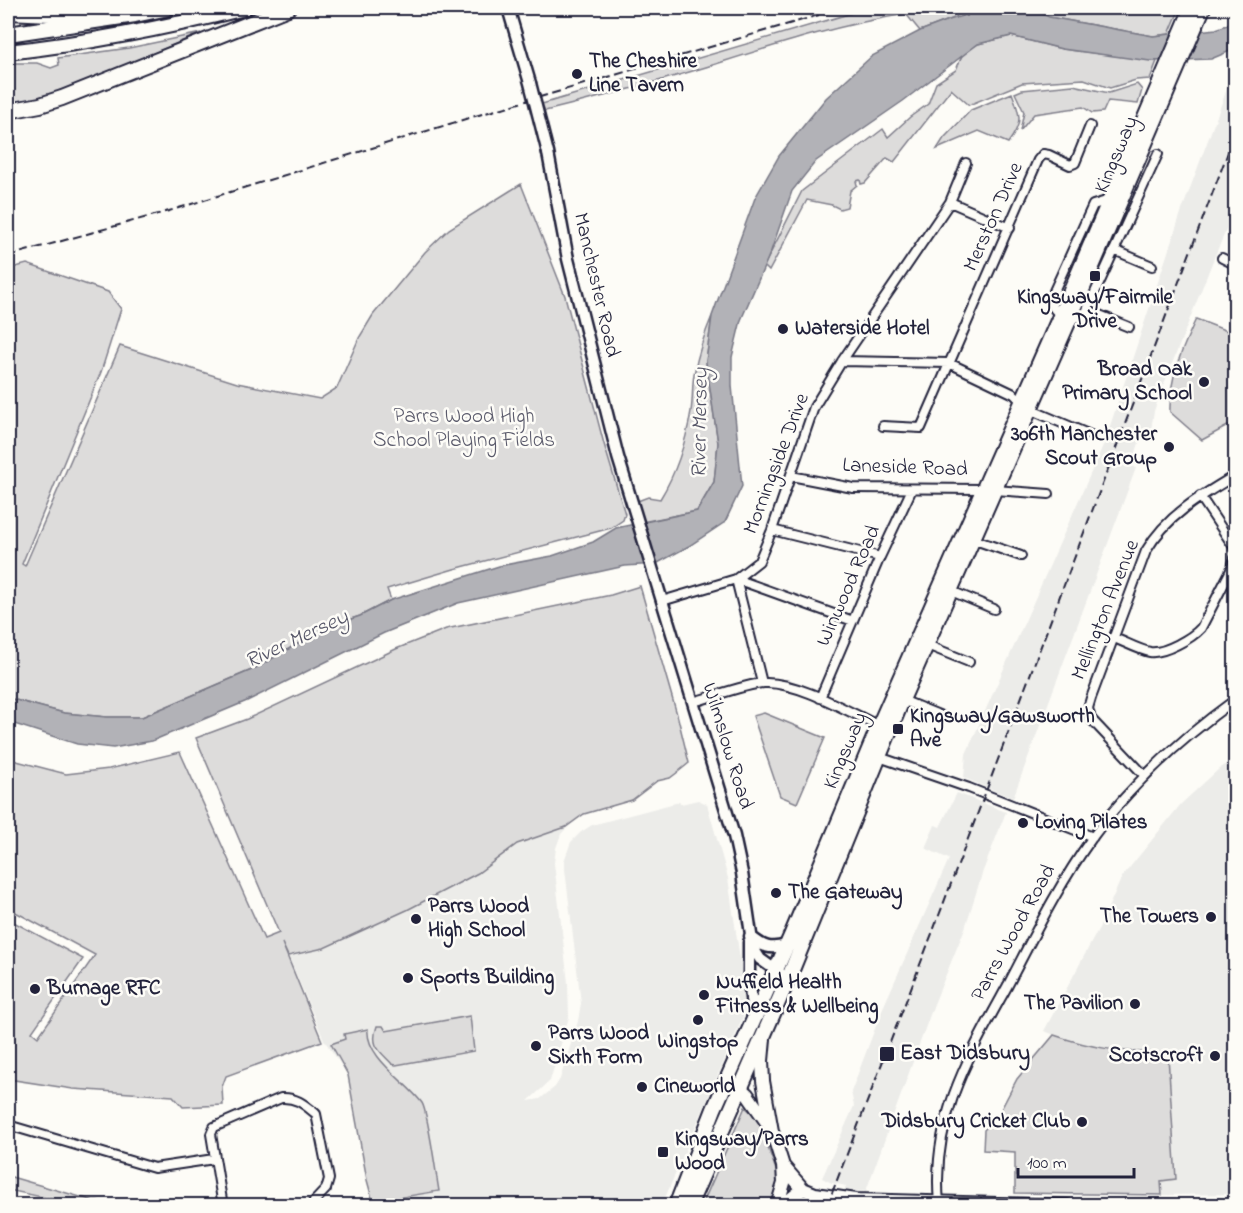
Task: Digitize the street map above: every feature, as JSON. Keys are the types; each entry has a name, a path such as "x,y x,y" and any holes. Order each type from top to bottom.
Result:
{"highway":[{"path":"8,12 50,14 109,8"},
{"path":"8,34 168,8"},
{"path":"8,52 132,33 244,8"},
{"path":"8,111 62,98 288,8"},
{"name":"Kingsway","path":"676,1206 727,1079 879,726 988,490 1113,205 1163,87 1192,8"},
{"name":"Kingsway","path":"1163,87 1203,8"},
{"name":"Kingsway","path":"690,1205 789,977 902,700 951,591 972,539 988,490"}],"main road":[{"name":"Manchester Road","path":"508,8 548,153 568,259 618,458 651,570"},
{"name":"Wilmslow Road","path":"651,570 734,836 753,948 760,959 775,971 789,977"},
{"name":"Wilmslow Road","path":"750,936 749,977 753,1019"},
{"path":"750,936 765,947 775,949 786,945"},
{"path":"764,1032 763,1081 772,1131 783,1166 784,1183 777,1206"},
{"path":"727,1079 740,1087 754,1102 772,1131"},
{"path":"783,1166 803,1189 830,1197 891,1204 1068,1206"},
{"path":"782,1206 803,1189"}],"street":[{"name":"Merston Drive","path":"883,426 921,428 1042,154 1070,165 1075,163 1090,126"},
{"name":"Kingsway","path":"1087,310 1158,154"},
{"name":"Morningside Drive","path":"662,601 736,579 759,561 772,530 814,407 842,361 950,202 966,163"},
{"path":"950,202 1010,228"},
{"name":"Kingsway","path":"1065,316 1053,307 1051,301 1054,291 1093,205 1098,202 1113,205"},
{"path":"1114,250 1152,266"},
{"path":"1222,258 1236,265"},
{"path":"1065,316 1083,316 1087,310 1129,327"},
{"path":"842,361 949,363 1014,394 1025,405 1095,437"},
{"name":"Mellington Avenue","path":"1145,776 1091,720 1088,708 1146,551 1162,528 1200,496 1236,475"},
{"name":"Laneside Road","path":"791,476 853,488 962,489 1050,494"},
{"name":"Winwood Road","path":"820,698 880,557 912,489"},
{"path":"1114,638 1150,652 1159,651 1195,635 1206,619 1231,570 1236,554 1234,547 1200,496"},
{"path":"772,530 880,557"},
{"path":"972,539 1021,556"},
{"path":"736,579 853,621"},
{"path":"736,579 762,683"},
{"path":"951,591 994,609"},
{"path":"927,645 969,662"},
{"path":"693,702 762,683 782,684 820,698 879,726"},
{"name":"Parrs Wood Road","path":"939,1204 937,1178 941,1137 957,1083 1056,896 1093,837 1145,776 1198,726 1236,699"},
{"path":"902,700 944,717"},
{"path":"879,757 969,788 1093,837"},
{"path":"223,1206 211,1134 214,1127 281,1098 291,1097 316,1114 329,1179 326,1189 309,1206"},
{"path":"8,1125 154,1168 214,1159"}],"shaded area":[{"path":"988,8 1030,8 1049,17 1153,36 1216,29 1235,22 1235,49 1211,59 1150,61 1062,49 1011,36 978,44 903,101 816,161 792,191 771,251 741,320 732,357 732,386 742,486 725,522 656,564 625,566 458,603 384,633 247,701 152,741 113,748 77,744 8,722 8,698 64,713 142,717 254,669 327,627 360,616 391,600 499,566 552,556 593,542 616,528 697,511 714,482 718,443 706,362 712,316 755,198 779,156 826,98 872,56 920,31"},
{"path":"1235,77 1235,210 1164,384 1154,411 1151,430 1137,433 1139,443 1132,465 1136,468 1013,798 964,778 966,754 1105,441 1182,210 1231,78"},
{"name":"Parrs Wood High School","path":"640,586 689,763 670,778 657,781 632,800 577,817 561,834 554,863 568,983 569,1017 550,1081 528,1101 540,1099 555,1087 560,1079 578,1021 581,1003 564,861 571,842 592,825 679,802 681,804 698,800 707,804 728,878 743,979 743,1017 662,1205 374,1205 367,1180 348,1075 324,1040 196,738 247,719 396,649 446,629 611,595"},
{"path":"1235,759 1235,1194 1162,1195 1161,1180 1176,1179 1168,1056 1103,1050 1084,1046 1044,1031 1099,928 1122,877 1181,804 1219,769"},
{"path":"957,793 1006,812 866,1191 843,1193 846,1186 822,1178 854,1106 851,1092 882,1010 949,859 925,848 935,825 940,827"}],"green space":[{"path":"869,8 949,8 957,17 920,31 906,14 858,23 588,100 545,111 542,104"},
{"path":"1030,8 1180,8 1169,34 1153,36 1049,17"},
{"path":"201,33 58,94 8,106 8,63 37,63 51,68 59,65 58,58 129,48"},
{"path":"1011,36 1062,49 1157,61 1150,79 1136,80 1110,88 1084,79 1022,83 969,105 951,89 894,162 887,158 865,183 861,184 860,180 856,181 857,185 850,191 847,207 840,209 807,200 769,271 764,266 802,191 883,129 888,137 928,104 936,83 956,70 963,53 978,44"},
{"path":"1137,84 1142,90 1138,104 1108,101 1103,112 1092,113 1083,107 1034,114 1020,131 1024,112 1015,93 1022,90 1073,85 1109,93"},
{"path":"1012,93 1019,119 1016,130 1008,143 979,131 937,149 944,138 971,110"},
{"name":"Parrs Wood High School Playing Fields","path":"521,184 565,296 625,514 623,520 611,528 387,589 391,600 360,616 327,627 254,669 142,717 64,713 8,698 8,269 27,264 108,292 121,309 101,372 22,564 25,566 120,346 237,383 320,399 337,388 359,338 373,315 425,252 449,229"},
{"path":"712,316 706,362 718,443 714,482 697,511 642,522 635,502 648,497 660,499 680,457 691,411 693,379"},
{"name":"Broad Oak Primary School","path":"1196,319 1235,334 1235,422 1202,440 1170,412 1174,376"},
{"path":"640,586 689,763 678,772 670,778 657,781 632,800 584,814 566,827 517,844 478,873 407,910 324,948 288,956 282,943 322,1041 226,1076 222,1087 223,1105 183,1107 173,1096 73,1089 8,1079 8,919 83,959 32,1032 38,1037 95,955 8,908 9,759 66,774 109,769 180,752 264,939 279,933 196,738 247,719 396,649 446,629 611,595"},
{"path":"764,713 825,738 797,803 780,796 753,716"},
{"path":"470,1016 474,1051 396,1065 383,1055 375,1043 377,1026 383,1026 386,1031"},
{"path":"368,1029 373,1049 380,1059 422,1103 439,1191 373,1202 348,1075 331,1044 345,1039 344,1034"},
{"name":"Didsbury Cricket Club","path":"1054,1035 1095,1047 1164,1053 1168,1056 1176,1179 1161,1181 1162,1195 1015,1193 1015,1152 983,1150 984,1130 998,1115 1017,1079"},
{"path":"745,1107 755,1116 760,1125 781,1184 773,1202 765,1205 702,1205"},
{"path":"8,1176 108,1205 80,1205 8,1190"}],"waterway":[{"path":"958,8 967,16"}],"railway":[{"path":"8,256 169,211 472,117 843,8"},
{"path":"827,1206 1236,131"}],"place":[{"name":"The Cheshire Line Tavern","path":"577,74"},
{"name":"Kingsway/Fairmile Drive","path":"1095,276"},
{"name":"Waterside Hotel","path":"783,329"},
{"name":"Broad Oak Primary School","path":"1204,382"},
{"name":"306th Manchester Scout Group","path":"1169,447"},
{"name":"Kingsway/Gawsworth Ave","path":"898,729"},
{"name":"Loving Pilates","path":"1023,823"},
{"name":"The Gateway","path":"776,893"},
{"name":"The Towers","path":"1211,917"},
{"name":"Parrs Wood High School","path":"416,919"},
{"name":"Sports Building","path":"408,978"},
{"name":"Burnage RFC","path":"35,989"},
{"name":"Nuffield Health Fitness & Wellbeing","path":"704,995"},
{"name":"The Pavilion","path":"1135,1004"},
{"name":"Wingstop","path":"698,1020"},
{"name":"Parrs Wood Sixth Form","path":"536,1046"},
{"name":"East Didsbury","path":"887,1054"},
{"name":"Scotscroft","path":"1215,1056"},
{"name":"Cineworld","path":"642,1087"},
{"name":"Didsbury Cricket Club","path":"1082,1122"},
{"name":"Kingsway/Parrs Wood","path":"663,1152"}],"water label":[{"name":"River Mersey","path":"701,423"},
{"name":"River Mersey","path":"297,640"}]}
